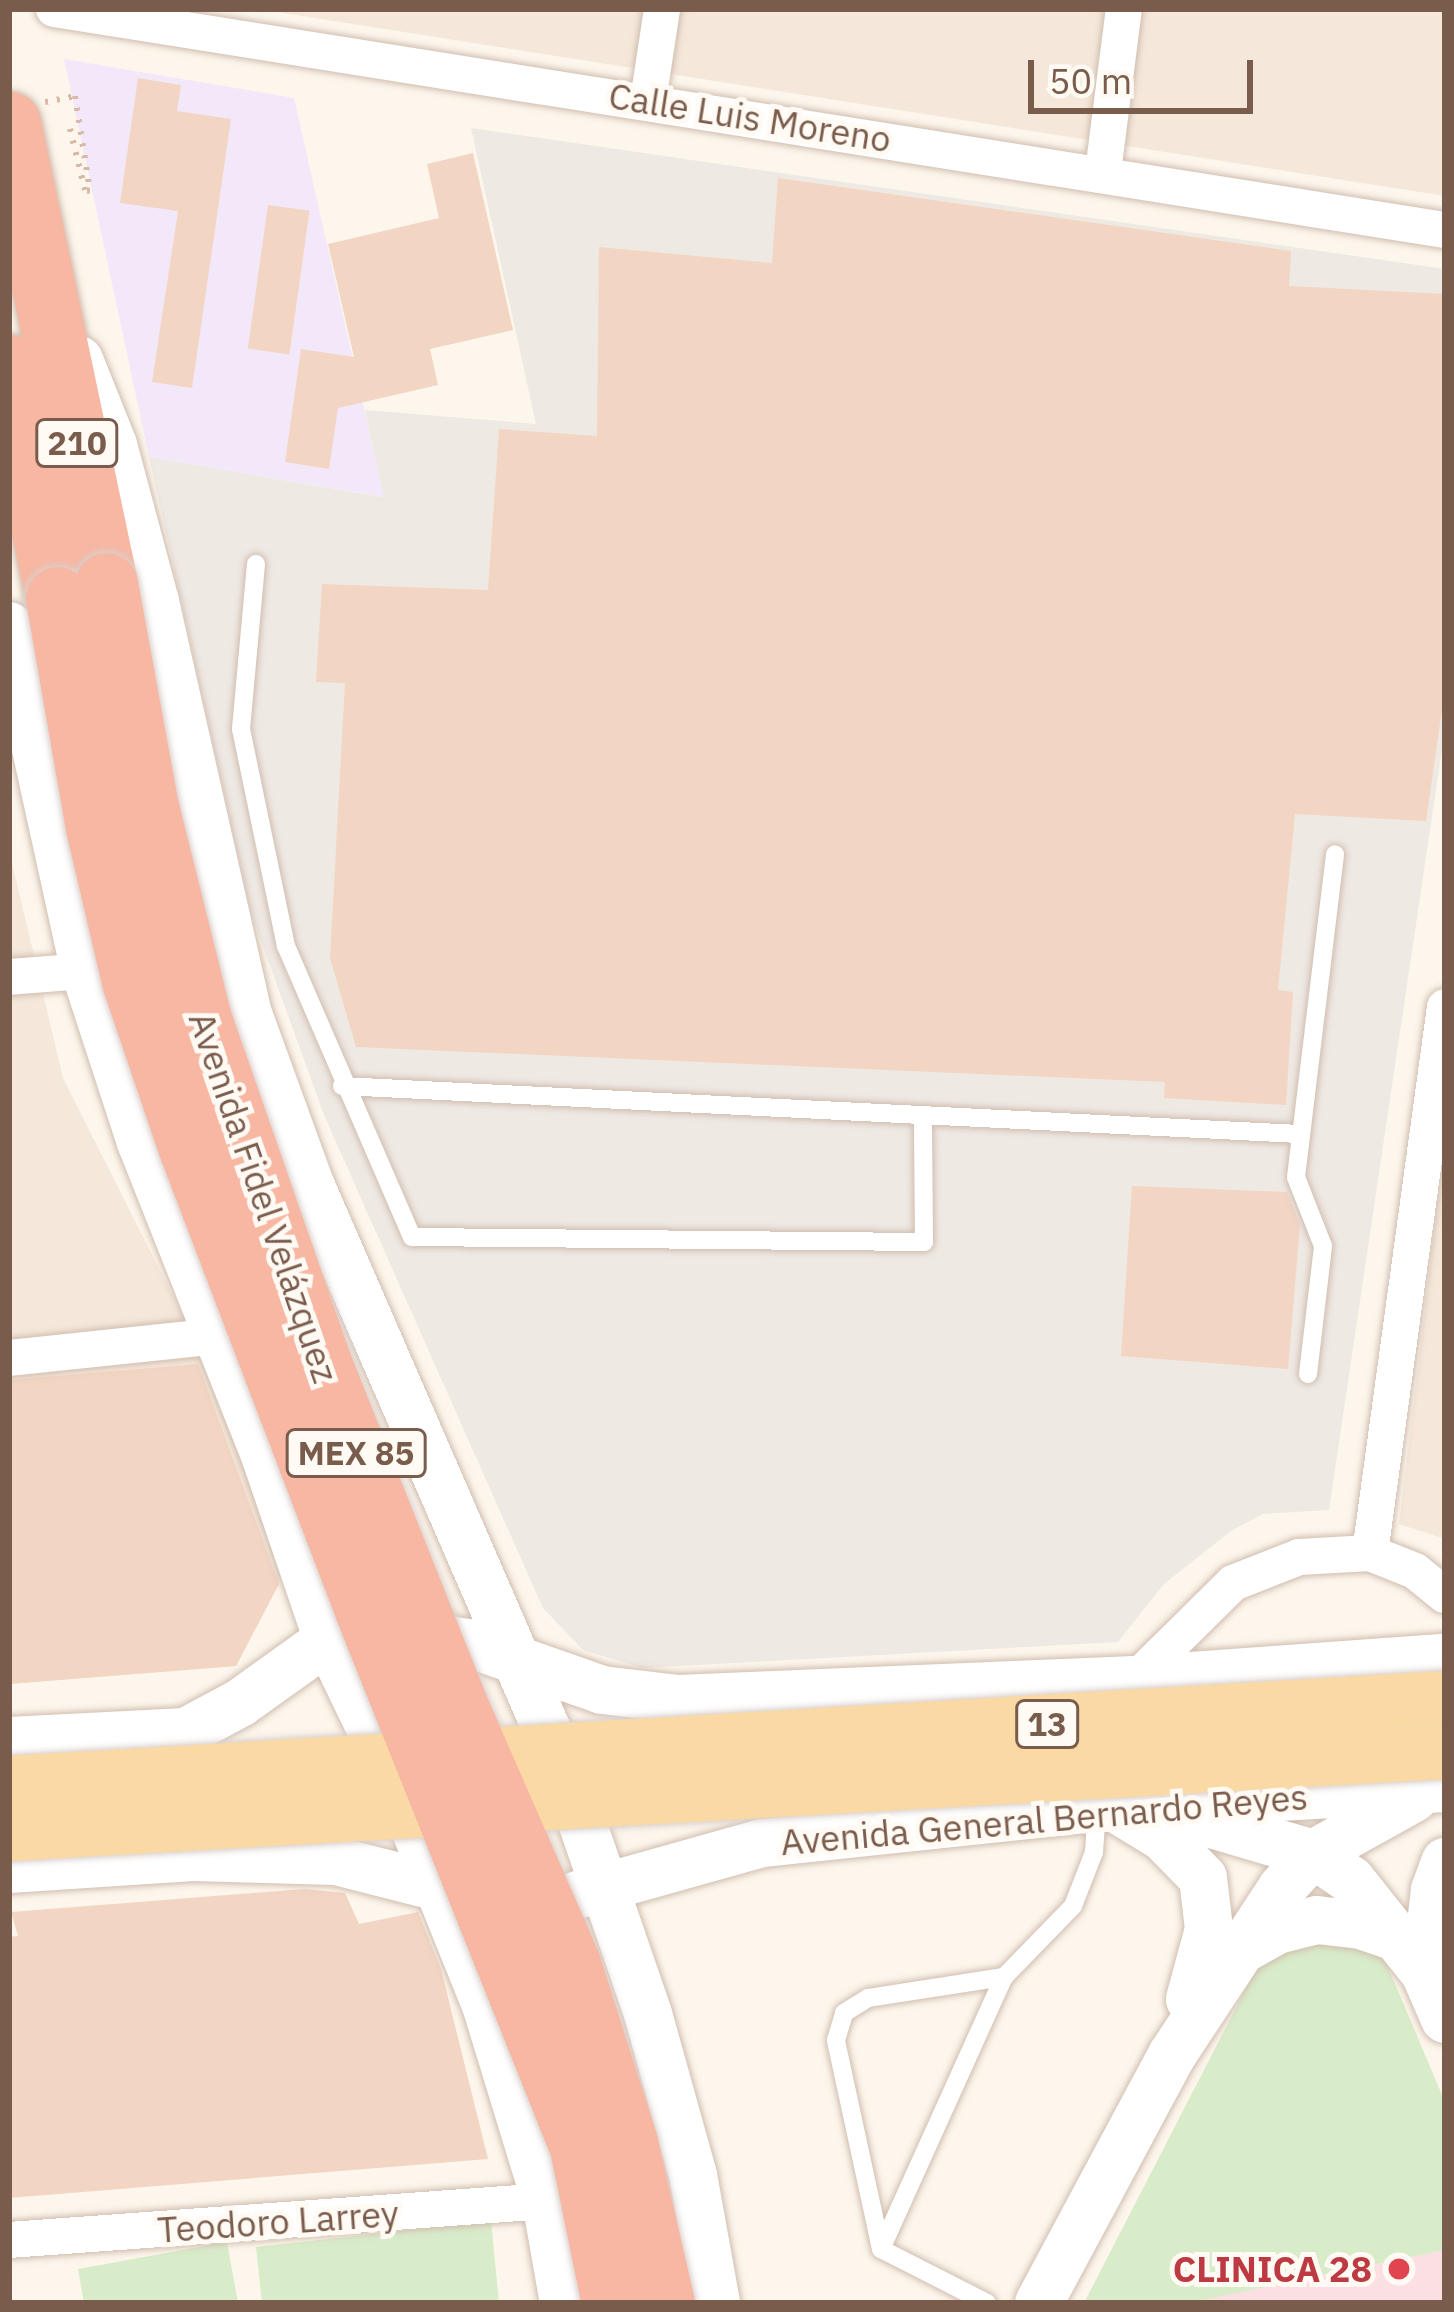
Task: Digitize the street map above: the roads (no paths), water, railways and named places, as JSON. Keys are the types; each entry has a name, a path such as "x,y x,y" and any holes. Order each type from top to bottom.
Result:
{"highway":[{"name":"Avenida Fidel Velázquez","path":"39,126 57,603 147,807 200,1019 319,1361 452,1696 569,1964 626,2143 663,2303"},
{"name":"Avenida Fidel Velázquez","path":"9,366 97,827 133,981 190,1148 367,1612 581,2147 613,2303"}],"main road":[{"name":"13","path":"9,1783 649,1749 1445,1698"},
{"name":"Avenida General Bernardo Reyes","path":"9,1834 1441,1776"}],"street":[{"name":"Calle Luis Moreno","path":"54,9 201,21 648,101 1445,230"},
{"path":"648,101 662,9"},
{"path":"1103,172 1124,9"},
{"path":"49,303 85,371 113,446 155,602 248,1014 309,1182 563,1767 693,2175 716,2303"},
{"path":"57,603 85,970 141,1142 266,1458 328,1640 441,1887 546,2201 564,2303"},
{"path":"9,976 85,970"},
{"path":"1370,1553 1435,1153 1445,1007"},
{"path":"9,1358 217,1336"},
{"path":"266,1458 296,1484 315,1490 355,1488 388,1466 408,1431 410,1413"},
{"path":"1135,1680 1234,1583 1299,1557 1370,1553 1415,1570 1445,1595"},
{"path":"9,1741 186,1732 240,1703 328,1640 399,1630 469,1642 602,1690 637,1696 1135,1680 1445,1658"},
{"path":"749,1696 726,1710 713,1730 706,1778 725,1820 762,1843"},
{"path":"186,1732 205,1743 228,1780 224,1825 193,1857"},
{"path":"1040,2303 1172,2055 1282,1888 1313,1854 1441,1776"},
{"name":"Avenida General Bernardo Reyes","path":"9,1869 193,1857 336,1861 497,1903 522,1903 605,1887 762,1843 1441,1776"},
{"path":"1116,1806 1313,1854 1351,1880 1414,1956 1445,2019"},
{"path":"1116,1806 1183,1854 1209,1892 1206,1946 1172,2055"},
{"path":"1414,1956 1445,1862"},
{"path":"1240,1951 1277,1930 1317,1920 1361,1925 1414,1956"},
{"path":"516,2103 525,2086 554,2060 592,2050 630,2058 647,2069 670,2100"},
{"name":"Teodoro Larrey","path":"9,2240 546,2201"}],"lane":[{"path":"256,564 242,746 286,946 342,1086 412,1237 924,1242 923,1115"},
{"path":"1308,1374 1323,1246 1295,1177 1335,854"},
{"path":"342,1086 1301,1134"},
{"path":"880,2249 1004,1977 1073,1906 1116,1806"},
{"path":"880,2249 836,2040 844,2012 868,1998 1004,1977"},
{"path":"880,2249 987,2303"}],"place":[{"name":"CLINICA 28","path":"1399,2269"}]}
